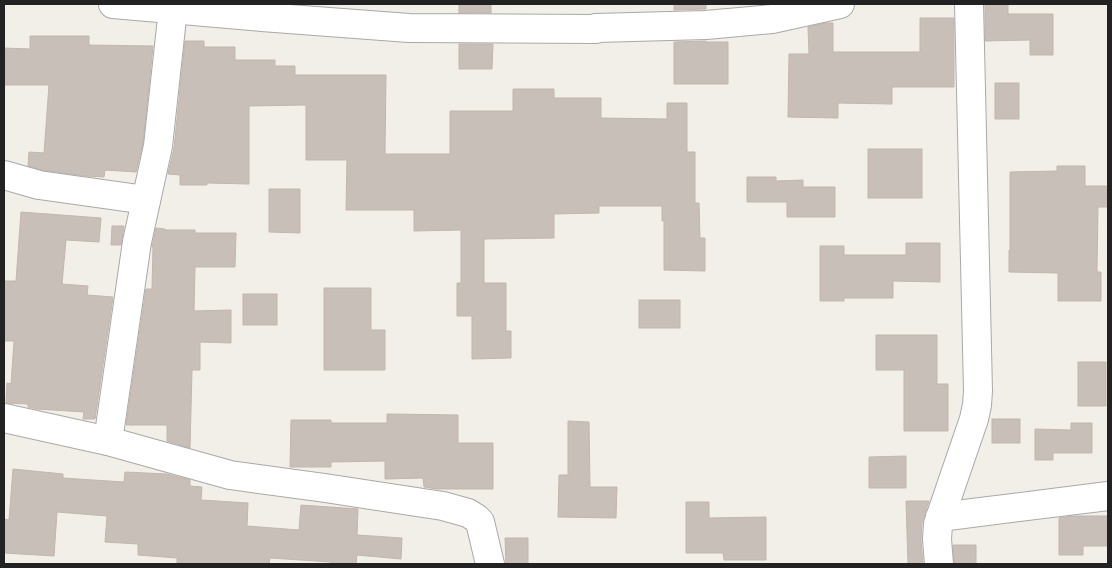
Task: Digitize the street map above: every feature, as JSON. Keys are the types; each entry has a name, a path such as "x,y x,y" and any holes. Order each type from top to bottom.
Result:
{"street":[{"path":"113,4 409,28 596,29 706,25 772,19 824,6"},
{"path":"939,564 937,532 940,517 974,419 978,391 969,4"},
{"path":"108,441 137,242 158,146 172,9"},
{"path":"4,175 39,184 146,200"},
{"path":"4,418 108,441 230,475 443,506 468,514 480,522 490,564"},
{"path":"940,517 1108,496"}],"building":[{"path":"459,4 491,4 491,13 459,13"},
{"path":"674,4 706,4 706,9 674,10"},
{"path":"985,4 1008,4 1008,14 1053,14 1053,55 1030,55 1030,40 985,41"},
{"path":"920,18 954,18 954,87 892,87 892,104 838,103 838,118 788,117 789,54 809,54 808,27 833,23 833,52 920,52"},
{"path":"30,36 89,36 89,45 153,46 143,143 136,172 105,170 104,177 85,176 42,170 28,166 29,152 44,153 49,85 4,85 4,48 30,49"},
{"path":"185,41 204,41 204,47 235,47 235,60 275,60 275,66 295,66 295,75 386,75 385,154 450,154 450,111 513,111 513,89 554,89 554,98 601,98 601,118 667,119 667,103 687,103 687,152 695,152 695,203 699,203 700,238 705,238 705,271 664,270 664,221 662,221 662,206 599,206 599,213 554,214 554,238 484,239 484,283 506,283 506,331 511,331 511,358 472,359 472,316 457,316 457,283 461,283 461,230 414,231 414,210 346,210 347,160 306,160 306,105 249,106 249,184 207,183 207,185 180,185 180,175 168,174 174,148"},
{"path":"674,42 728,42 728,84 674,84"},
{"path":"459,44 493,44 492,69 459,69"},
{"path":"995,83 1019,83 1019,119 995,119"},
{"path":"868,149 922,149 922,198 868,198"},
{"path":"1057,166 1085,166 1085,186 1108,186 1108,207 1098,207 1097,272 1101,272 1101,301 1058,301 1058,273 1009,272 1010,172 1057,171"},
{"path":"747,177 776,177 776,181 803,180 803,187 835,187 835,217 787,217 787,202 747,202"},
{"path":"269,189 300,189 300,233 269,232"},
{"path":"21,212 101,218 99,242 66,240 62,284 88,286 87,295 113,297 95,419 83,419 84,412 37,409 28,407 28,404 6,403 7,383 11,384 14,341 4,341 4,281 16,281"},
{"path":"112,226 124,226 121,245 111,245"},
{"path":"156,228 165,230 195,230 195,233 236,233 235,267 195,267 194,311 231,310 231,343 200,342 200,370 192,370 190,448 167,441 167,425 126,425 146,289 152,289 152,247"},
{"path":"906,243 940,243 940,282 893,281 893,298 844,298 844,301 820,301 820,246 844,246 844,255 906,255"},
{"path":"324,288 371,288 371,330 385,330 385,370 324,370"},
{"path":"243,294 277,294 277,325 243,325"},
{"path":"639,300 680,300 680,328 639,328"},
{"path":"876,335 937,335 937,384 948,384 948,431 904,431 904,370 876,370"},
{"path":"1078,362 1106,362 1106,406 1078,406"},
{"path":"387,414 458,415 458,443 493,443 493,489 437,489 424,487 423,478 385,479 385,461 331,462 331,467 290,467 291,420 331,420 331,423 387,423"},
{"path":"992,419 1020,419 1020,443 992,443"},
{"path":"568,421 589,422 590,487 617,487 616,518 558,517 559,475 568,475"},
{"path":"1071,423 1092,423 1092,453 1053,453 1053,460 1035,460 1035,429 1071,430"},
{"path":"906,456 906,488 869,488 869,457"},
{"path":"13,469 63,474 63,478 124,482 125,472 167,474 190,480 190,486 202,487 201,500 248,503 247,526 299,530 301,505 358,509 357,535 402,538 401,559 357,555 356,564 331,564 331,562 270,558 269,564 177,563 177,558 138,555 138,544 105,542 107,516 57,512 54,556 4,553 4,519 9,520"},
{"path":"906,501 929,501 922,523 923,564 908,564"},
{"path":"686,502 709,502 709,518 766,517 766,560 724,560 723,553 686,553"},
{"path":"1108,516 1108,546 1083,546 1083,555 1059,555 1059,518"},
{"path":"505,538 528,538 528,564 506,564"},
{"path":"953,545 976,545 976,564 954,564"}]}
